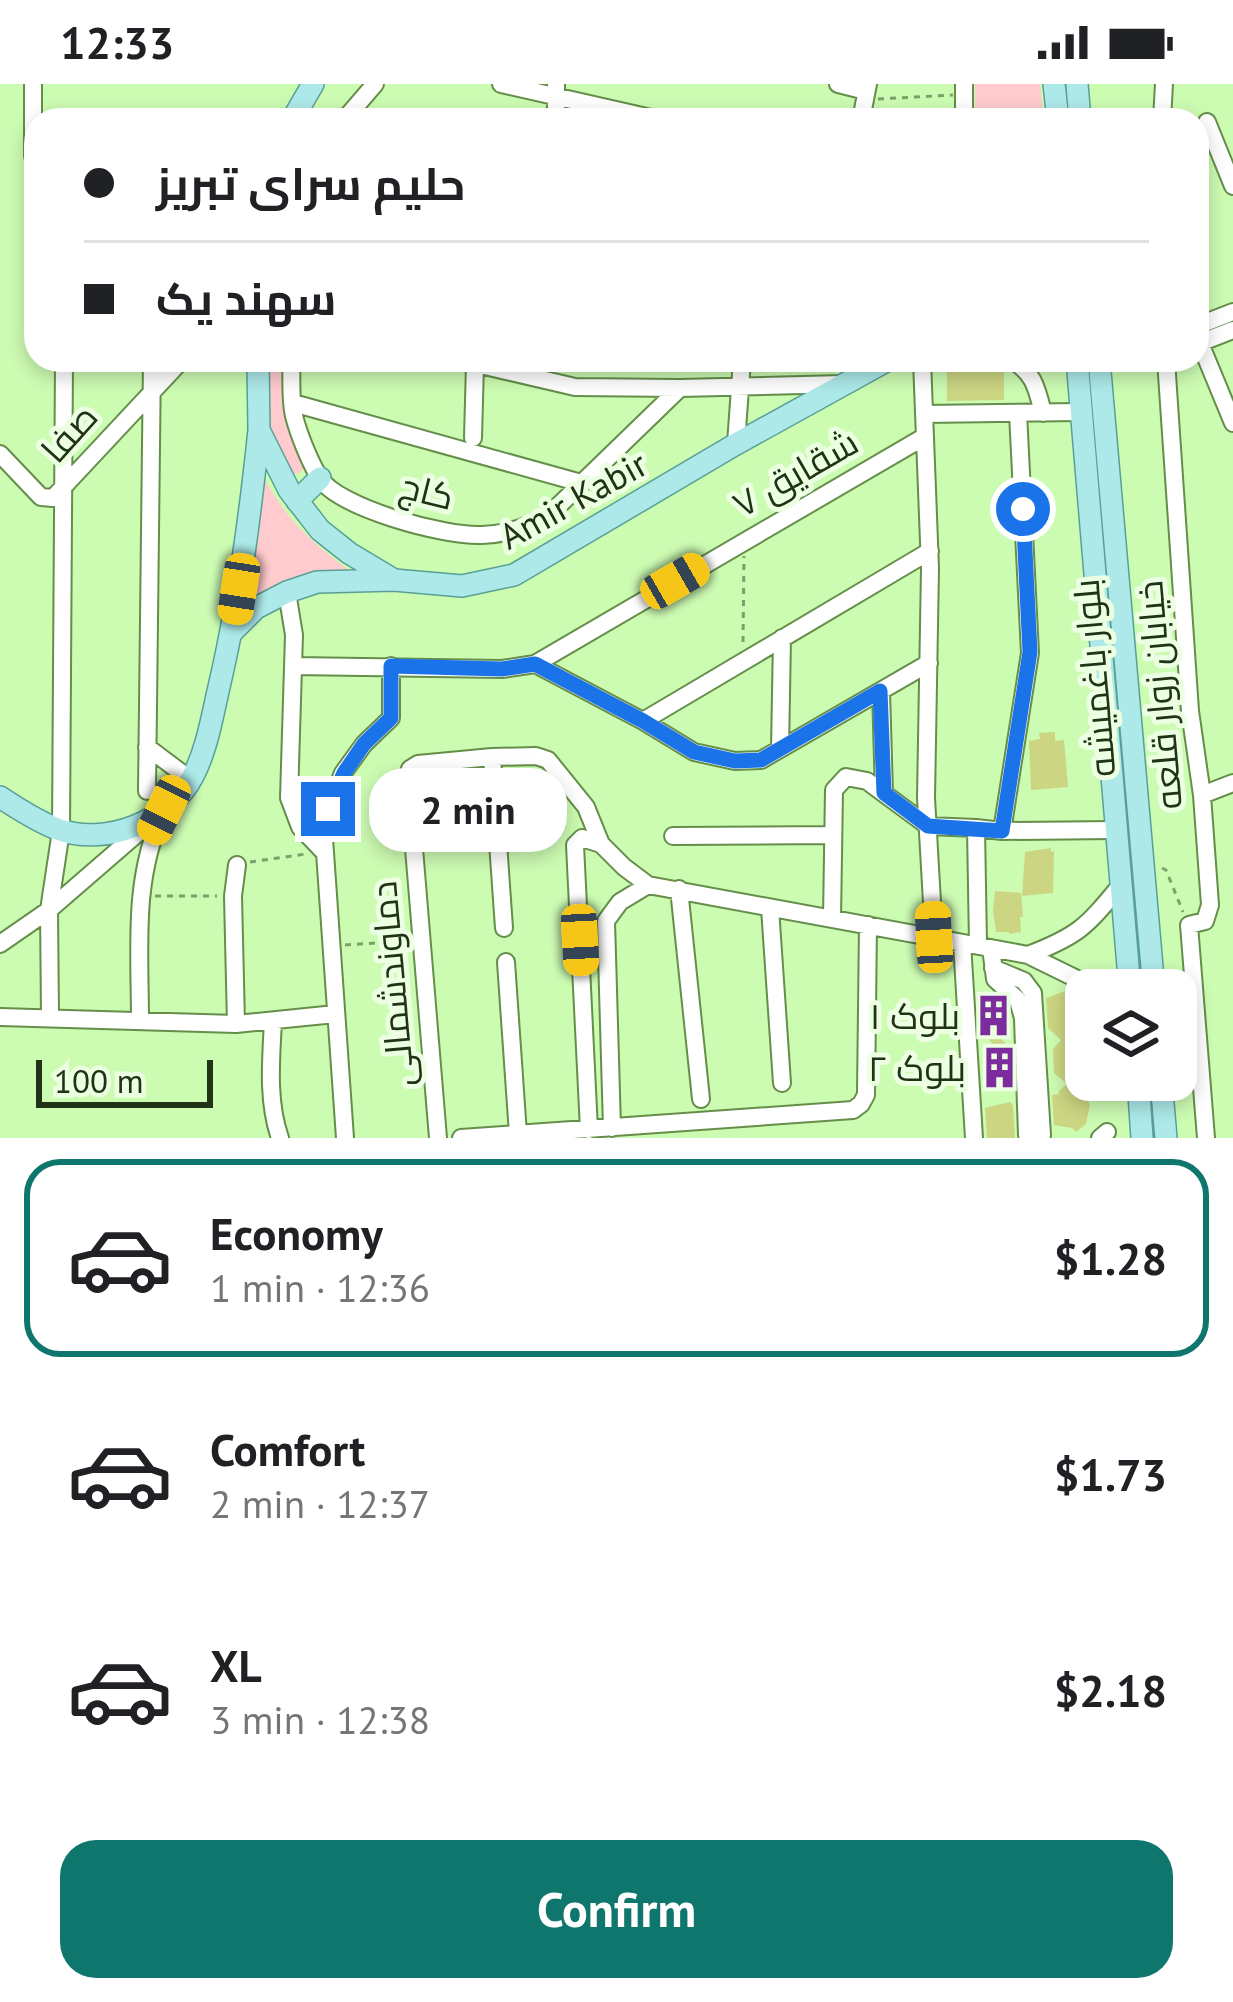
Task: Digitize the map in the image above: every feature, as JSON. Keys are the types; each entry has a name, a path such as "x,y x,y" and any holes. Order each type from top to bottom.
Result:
{"main road":[{"name":"Amir Kabir","path":"258,372 259,430 297,501 320,530 394,580 462,586 514,574 866,372"},
{"name":"بلوار باغمیشه","path":"1087,372 1081,412 1128,969"},
{"name":"بلوار باغمیشه","path":"1089,372 1152,969"},
{"path":"0,797 61,831 100,834 138,826 164,810 191,780 205,744 232,632 259,430"},
{"path":"297,501 320,478"},
{"path":"232,632 256,608 317,582 394,580"},
{"path":"1139,1101 1142,1138"},
{"path":"1163,1101 1166,1138"}],"street":[{"path":"354,108 375,84"},
{"path":"501,84 556,89 620,108"},
{"path":"838,84 866,91"},
{"path":"1209,127 1233,186"},
{"path":"1209,364 1233,423"},
{"path":"50,1016 49,910 61,831 64,372"},
{"path":"147,791 152,372"},
{"name":"صفا","path":"0,454 41,497 53,498 170,372"},
{"path":"292,372 294,416 320,478"},
{"path":"468,372 473,437"},
{"path":"510,372 575,387 844,384"},
{"path":"736,444 742,372"},
{"path":"922,372 930,550 926,758 935,826 934,937"},
{"path":"1028,372 1043,413"},
{"name":"خیابان زوار قلعه","path":"1167,372 1190,711 1210,905 1205,921 1189,925"},
{"name":"کاج","path":"320,478 333,494 428,529 480,536 534,524 680,388"},
{"path":"293,403 581,483"},
{"path":"924,415 1081,412"},
{"path":"1002,831 1030,652 1018,413"},
{"name":"شقایق ۷","path":"294,666 502,669 535,664 924,437"},
{"path":"643,721 930,550"},
{"path":"286,592 294,666 289,798 300,827 325,852"},
{"path":"780,749 782,638"},
{"path":"535,664 694,752 735,761 761,760 929,663"},
{"path":"344,1138 323,824 344,773 364,744 391,718 391,666"},
{"path":"880,691 884,793"},
{"path":"147,747 191,780"},
{"path":"492,757 504,928"},
{"name":"دماوندشمالی","path":"438,1138 410,769 418,764 492,757 548,760 586,807 601,844 648,885"},
{"path":"832,919 834,790 846,777 867,781 935,826 1115,830"},
{"path":"1202,795 1233,783"},
{"path":"140,1021 142,872 164,810"},
{"path":"0,944 49,910 164,810"},
{"path":"974,1138 976,828"},
{"path":"673,836 832,836"},
{"path":"589,1130 575,845 582,838 601,844"},
{"path":"1118,863 1143,861"},
{"path":"236,1024 233,896 237,865"},
{"path":"612,1128 606,921 620,902 648,885 1028,955 1065,974"},
{"path":"1028,955 1083,928 1120,886"},
{"path":"679,889 701,1099"},
{"path":"770,908 782,1082"},
{"path":"461,1138 853,1109 866,1095 868,925"},
{"path":"1189,925 1206,1138"},
{"path":"977,945 993,968 1024,981 1033,993 1035,1135"},
{"path":"506,962 518,1134"},
{"path":"0,1017 236,1024 334,1014"},
{"path":"273,1022 273,1120 280,1138"}],"path":[{"path":"866,91 964,89"},
{"path":"743,662 745,540"},
{"path":"237,865 325,852"},
{"name":"خیابان زوار قلعه","path":"1143,861 1166,870 1189,925"},
{"path":"141,896 233,896"},
{"path":"331,945 422,940"}],"shaded area":[{"path":"975,84 1040,84 1043,108 975,108"},
{"path":"264,372 287,372 305,464 301,472 288,470 263,426"},
{"path":"262,474 299,528 349,570 286,581 251,600"}],"building":[{"path":"947,372 1004,372 1004,400 947,401"},
{"path":"1055,732 1055,741 1064,740 1068,787 1031,790 1029,741 1040,739 1039,733"},
{"path":"1051,848 1053,893 1022,896 1025,852"},
{"path":"995,891 1021,893 1021,932 996,932"},
{"path":"1065,991 1065,1082 1054,1073 1053,1049 1061,1040 1048,1028 1046,998"},
{"path":"998,999 1007,1007 1011,1031 1002,1040 1011,1048 1013,1086 983,1083 982,1054 992,1043 980,1031 978,1002"},
{"path":"1065,1086 1065,1101 1090,1104 1086,1124 1076,1132 1054,1125 1052,1095"},
{"path":"1010,1102 1015,1138 987,1138 985,1108"}],"place":[{"name":"بلوک ۱","path":"994,1016"},
{"name":"بلوک ۲","path":"1000,1068"}],"route":[{"path":"328,809 364,744 391,718 391,666 502,669 535,664 694,752 735,761 761,760 880,691 884,793 928,826 1002,831 1030,652 1023,509"}]}
